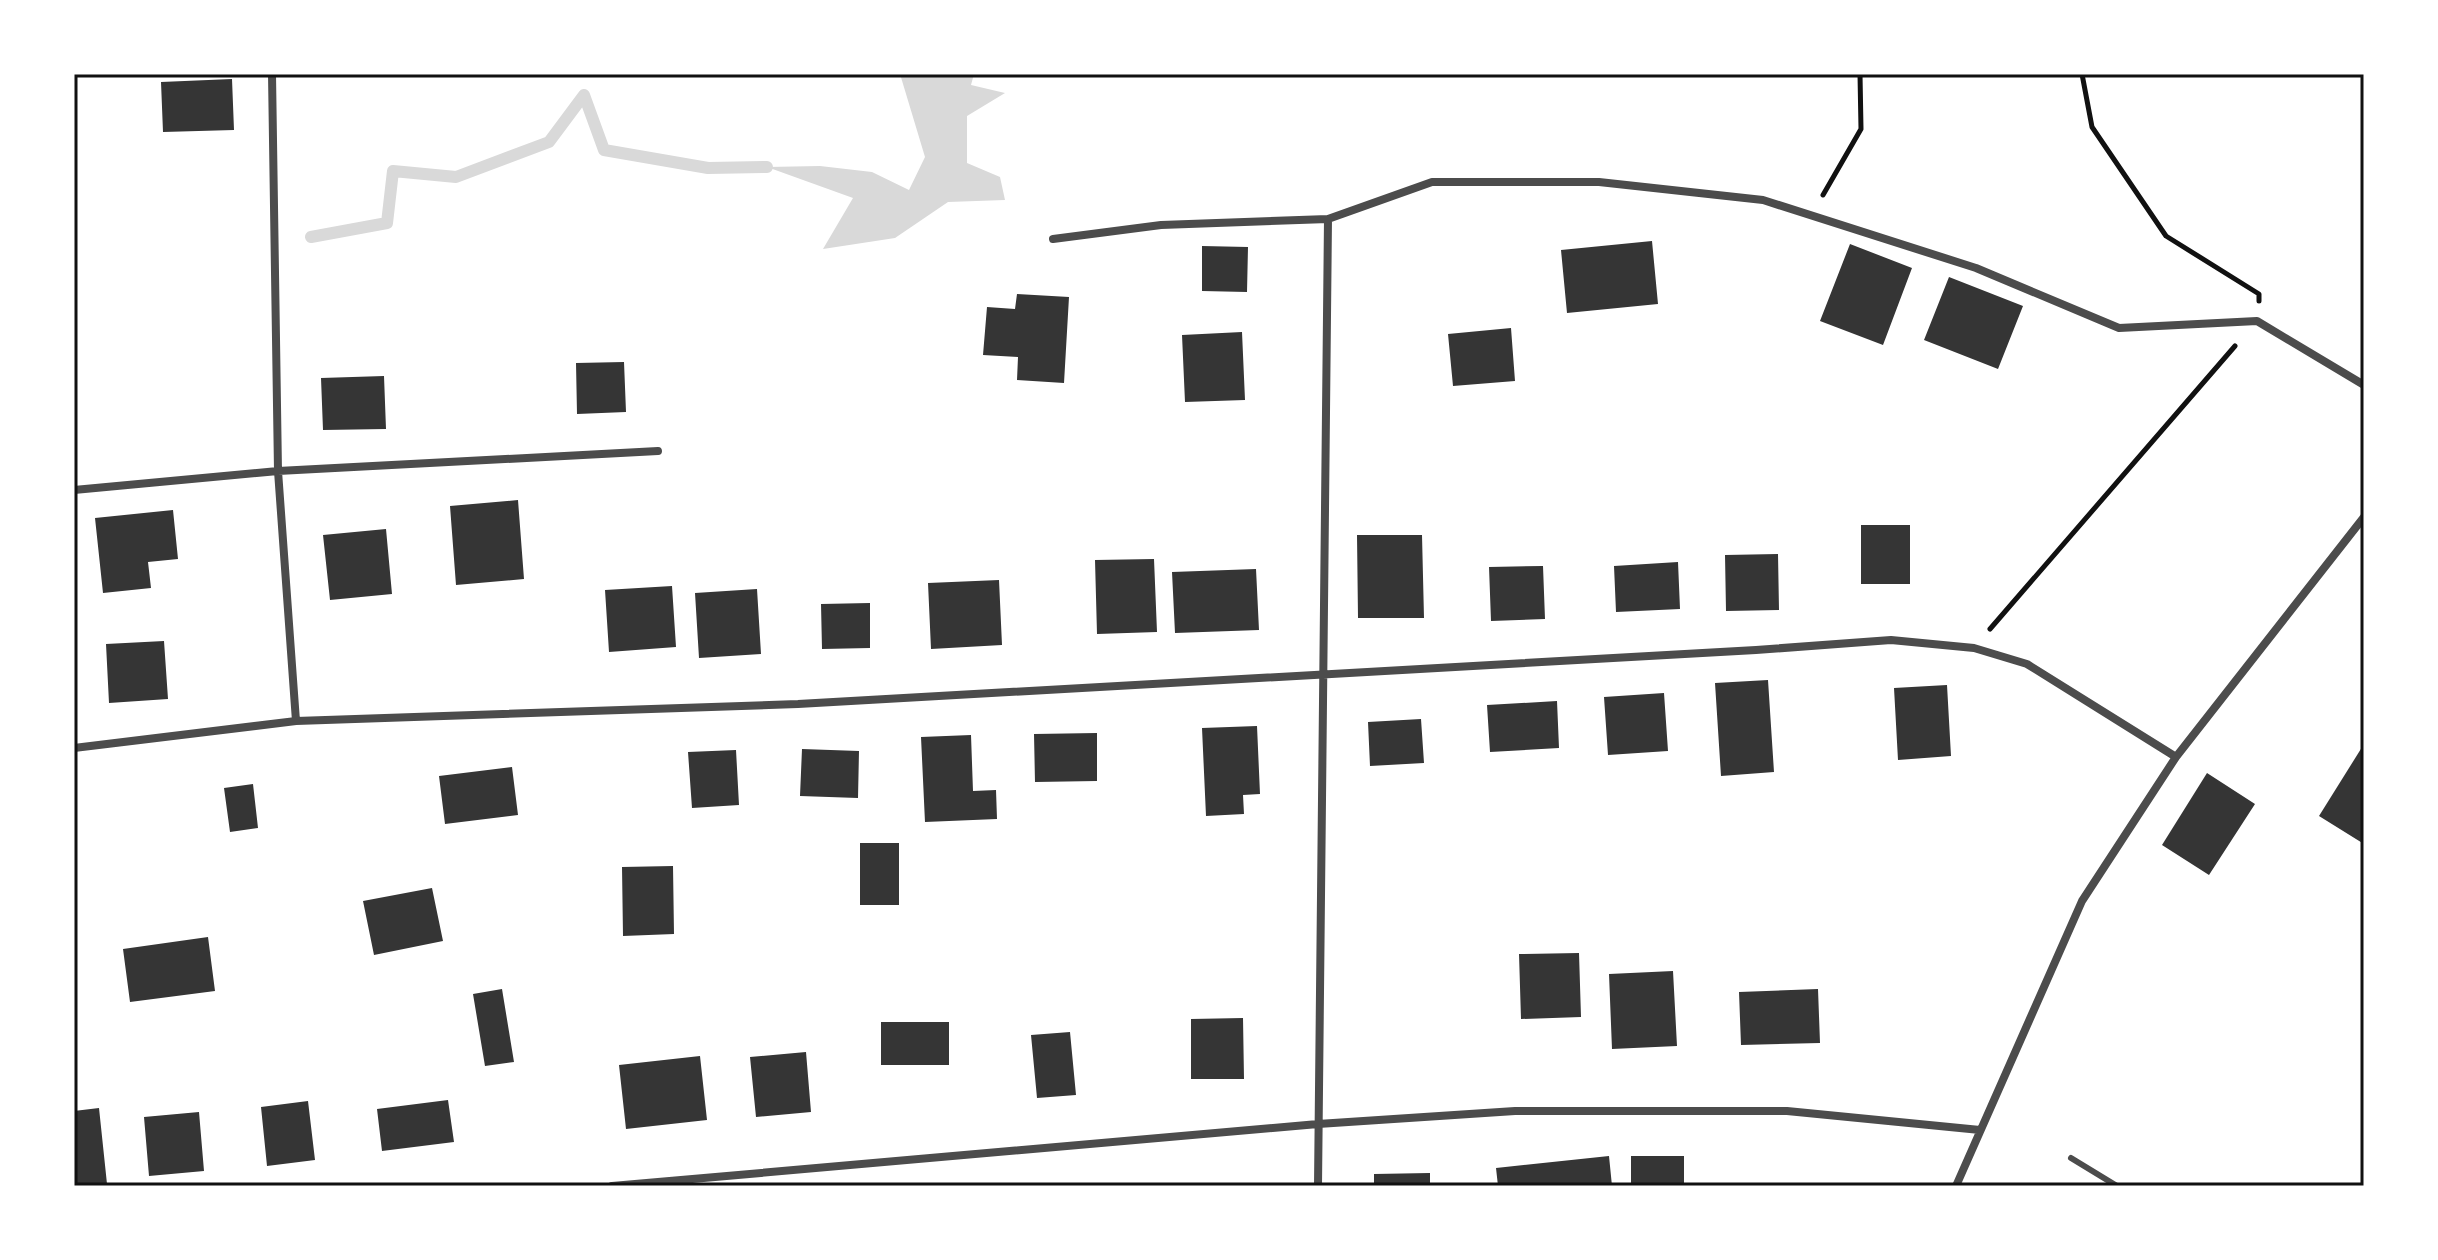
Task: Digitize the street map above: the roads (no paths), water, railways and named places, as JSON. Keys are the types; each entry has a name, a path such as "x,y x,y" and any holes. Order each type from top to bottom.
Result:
{"street":[{"path":"272,74 278,471 296,721"},
{"path":"1053,239 1161,225 1328,219 1432,182 1599,182 1763,200 1976,268 2119,328 2257,321 2364,385"},
{"path":"1318,1186 1328,219"},
{"path":"74,490 278,471 658,451"},
{"path":"1956,1186 2082,901 2176,757 2364,517"},
{"path":"74,748 296,721 798,704 1891,640 1974,648 2027,664 2176,757"},
{"path":"612,1186 1318,1124 1515,1111 1787,1111 1980,1130"}],"lane":[{"path":"2071,1158 2117,1186"}],"waterway":[{"path":"311,237 387,223 393,171 456,177 549,142 584,95 604,150 708,168 767,167"}]}
